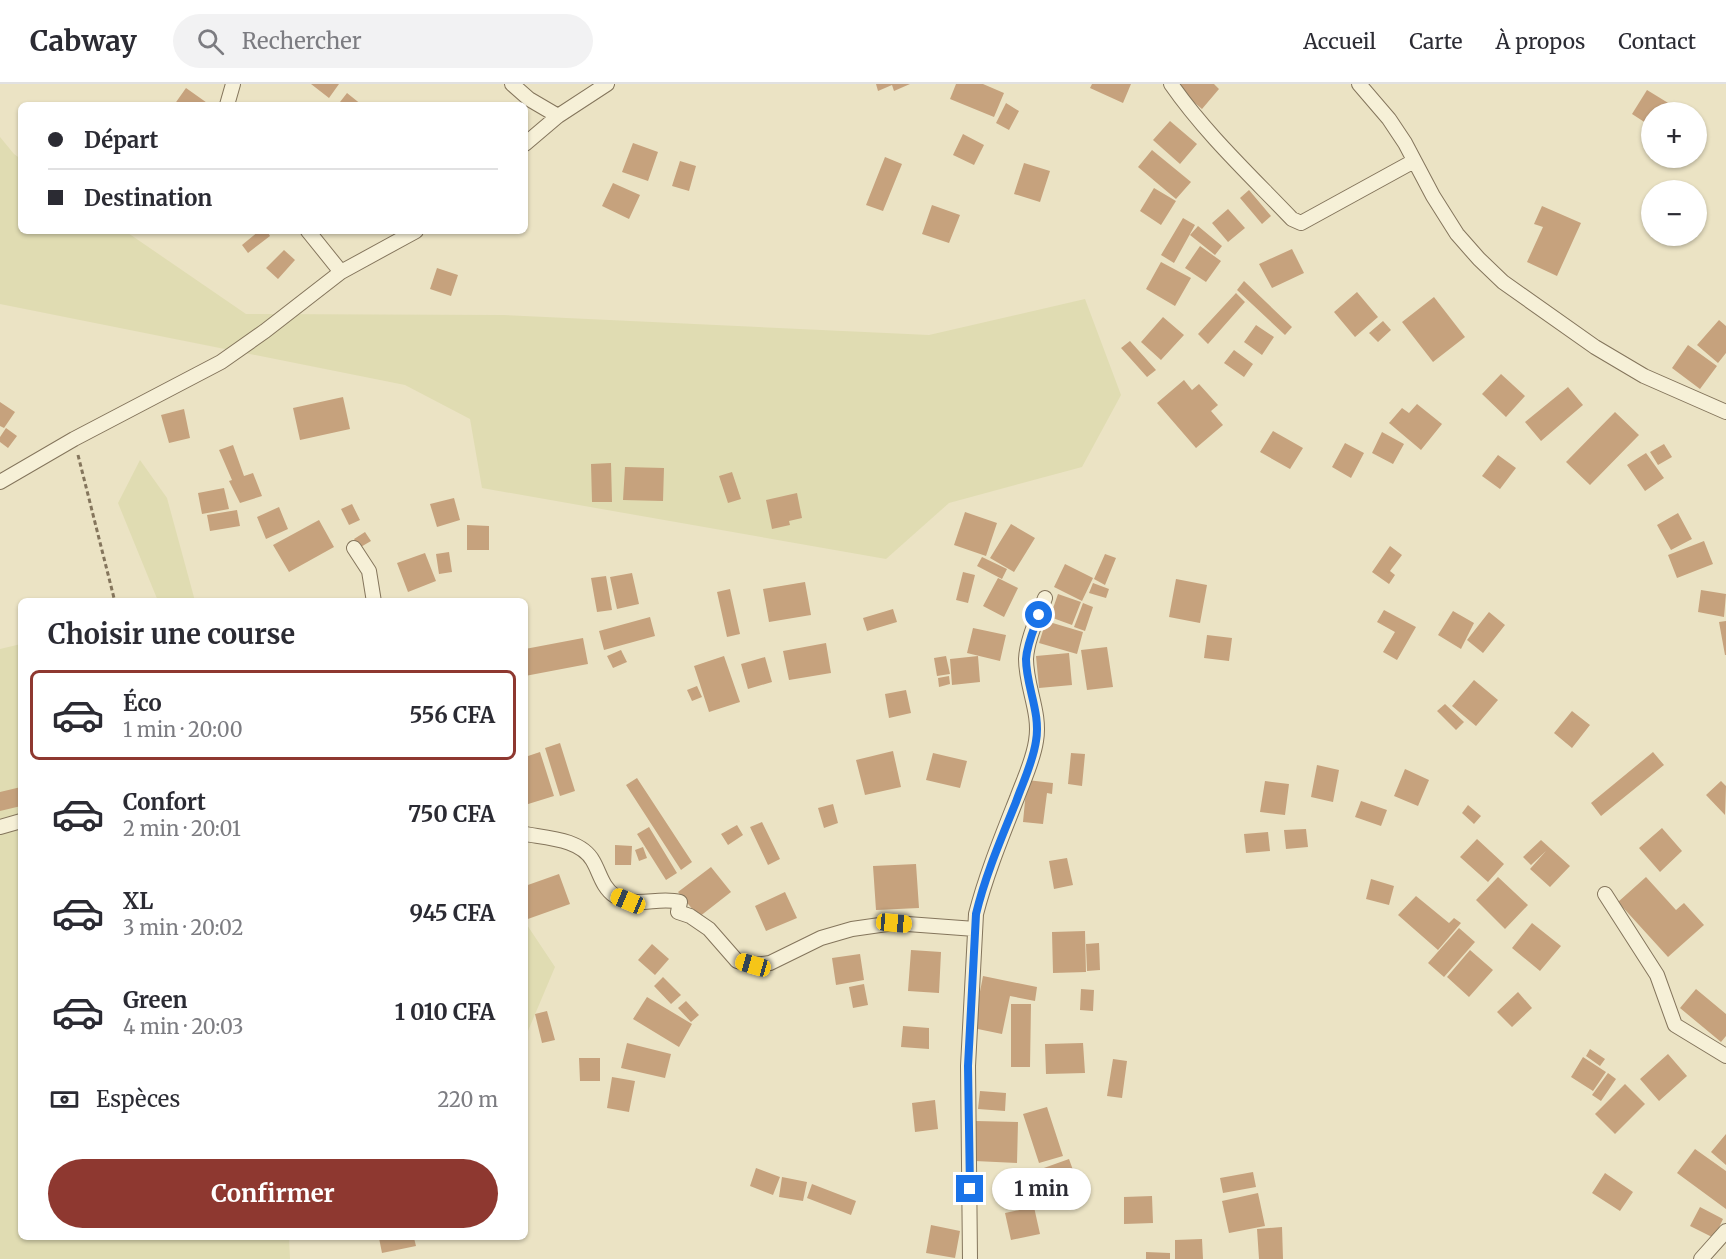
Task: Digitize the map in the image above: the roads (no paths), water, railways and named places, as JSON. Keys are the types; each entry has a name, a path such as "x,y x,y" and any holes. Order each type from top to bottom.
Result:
{"street":[{"path":"228,102 233,84"},
{"path":"512,84 529,99 558,116"},
{"path":"528,141 558,116 607,84"},
{"path":"1171,84 1183,102 1248,173 1292,219 1301,223 1414,161"},
{"path":"1359,84 1389,119 1457,234 1503,282 1595,347 1644,376 1726,412"},
{"path":"310,234 341,272"},
{"path":"0,482 74,438 221,362 341,272 411,234"},
{"path":"354,548 369,571 373,598"},
{"path":"970,1259 968,1066 976,914 981,892 1035,747 1036,720 1026,662 1027,649 1045,598"},
{"path":"0,827 18,822"},
{"path":"528,835 564,842 585,850 594,862 605,887 616,896 628,901 644,903 662,899 680,902 678,912 710,929 737,961 753,965 770,963 821,938 852,929 894,923 975,929"},
{"path":"1605,894 1657,975 1675,1025 1726,1056"},
{"path":"1701,1259 1726,1231"}]}
